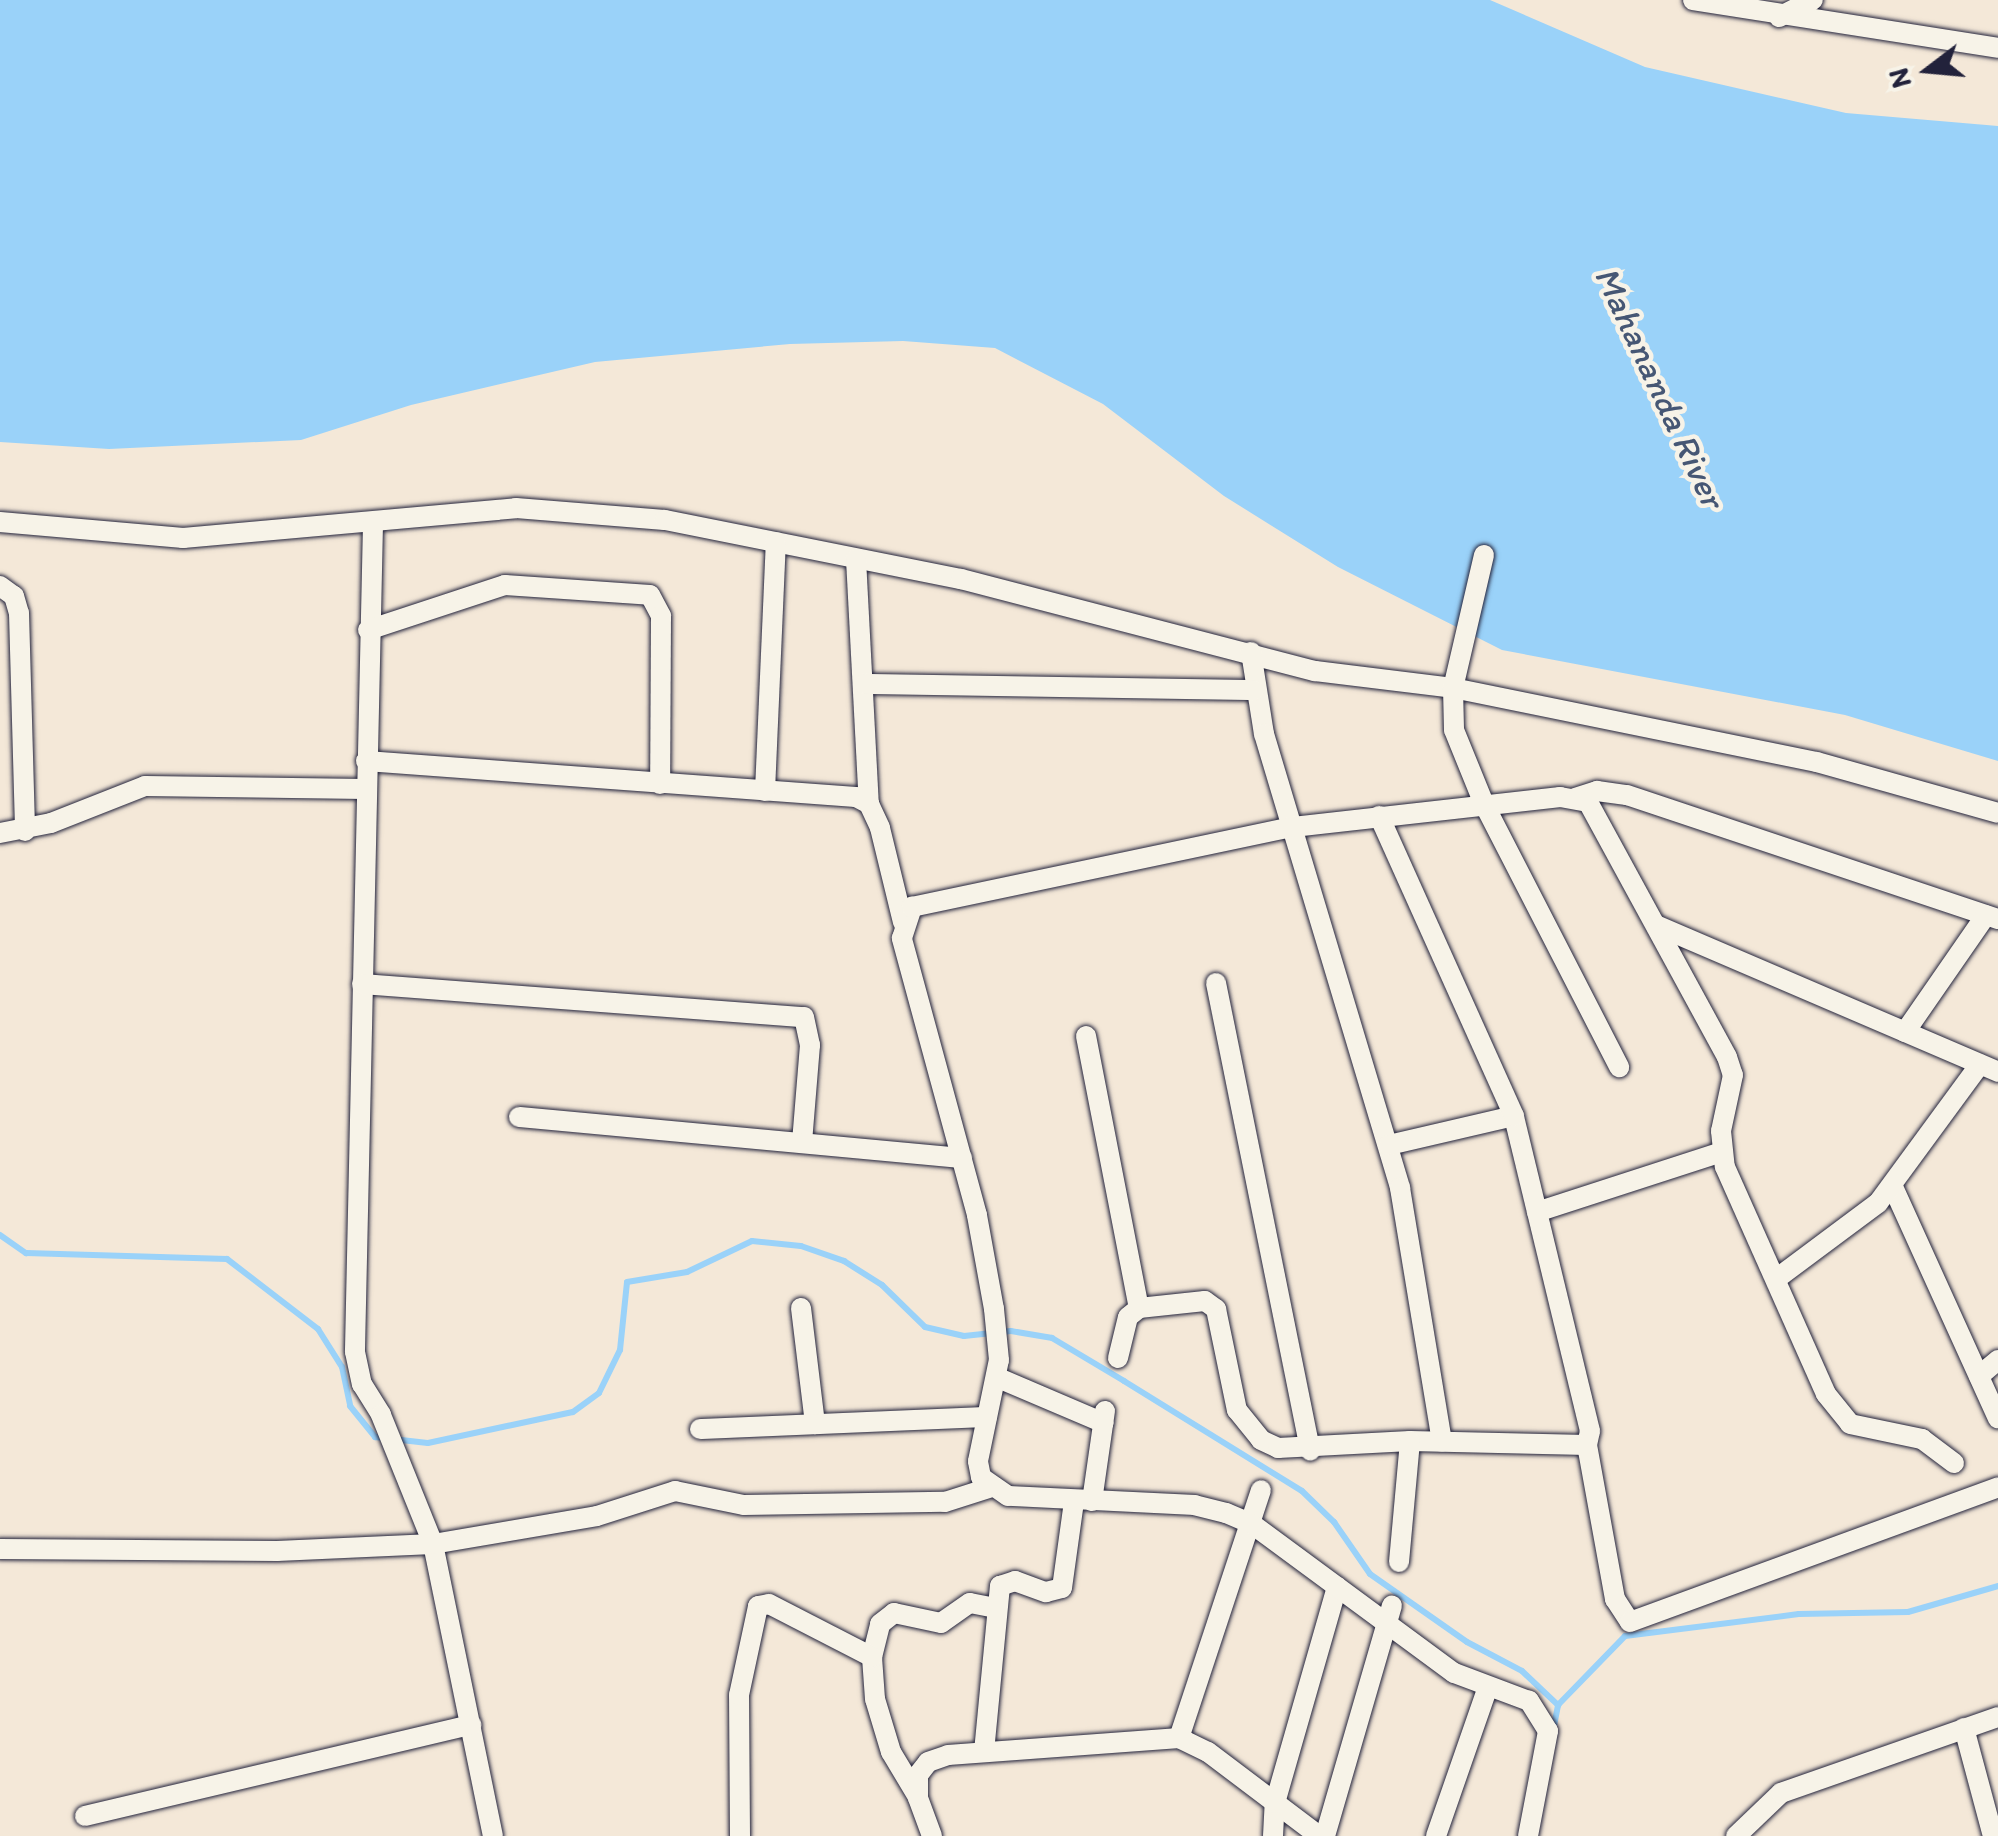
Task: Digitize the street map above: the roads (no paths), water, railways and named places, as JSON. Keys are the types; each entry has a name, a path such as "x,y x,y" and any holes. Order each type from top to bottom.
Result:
{"street":[{"path":"1693,0 1779,17 1998,48"},
{"path":"1779,17 1813,0"},
{"path":"0,522 182,538 562,507 856,558 1330,674 1453,688 1817,762 1998,813"},
{"path":"373,524 355,1352 362,1384 387,1428 434,1544 493,1836"},
{"path":"765,790 776,542"},
{"path":"1484,555 1453,688 1454,730 1484,804 1619,1068"},
{"path":"856,558 869,804 962,1158 994,1309 997,1368 978,1461 989,1488 1008,1496 1195,1505 1252,1524 1338,1587 1389,1616 1454,1672 1529,1701 1545,1719 1528,1836"},
{"path":"368,630 505,585 650,595 661,616 660,784"},
{"path":"0,586 14,596 19,612 25,830"},
{"path":"1251,652 1254,690 1388,1145 1442,1442"},
{"path":"865,684 1254,690"},
{"path":"366,761 839,795 869,804"},
{"path":"0,833 25,830 146,786 365,789"},
{"path":"903,922 912,907 930,901 1293,827 1484,804 1575,798 1597,792 1628,796 1992,917 1905,1032"},
{"path":"1575,798 1597,813 1733,1075 1722,1152 1840,1414 1864,1431 1922,1439 1954,1463"},
{"path":"1379,816 1514,1116 1590,1431 1587,1445 1615,1599 1630,1622 1998,1487"},
{"path":"1658,926 1989,1068 1892,1187 1776,1279"},
{"path":"362,984 804,1017 810,1045 802,1143"},
{"path":"1216,984 1310,1451"},
{"path":"1086,1036 1139,1308"},
{"path":"1388,1145 1514,1116"},
{"path":"519,1117 962,1158"},
{"path":"1537,1212 1722,1152"},
{"path":"1892,1187 1998,1418"},
{"path":"1118,1358 1128,1317 1139,1308 1192,1299 1216,1308 1237,1410 1276,1452 1410,1442 1587,1445"},
{"path":"801,1308 816,1424"},
{"path":"1979,1376 1998,1360"},
{"path":"984,1752 996,1608 1006,1582 1046,1592 1062,1588 1105,1416 997,1368"},
{"path":"700,1429 987,1417"},
{"path":"1399,1562 1410,1442"},
{"path":"0,1548 278,1551 434,1544 597,1516 675,1491 744,1506 962,1500 989,1488"},
{"path":"1180,1738 1261,1490"},
{"path":"1273,1836 1274,1803 1338,1587"},
{"path":"932,1836 918,1798 884,1735 872,1657 886,1615 941,1623 970,1603 996,1608"},
{"path":"740,1836 739,1695 758,1606 769,1604 872,1657"},
{"path":"918,1798 918,1775 928,1762 984,1752 1180,1738 1322,1836 1389,1616"},
{"path":"1436,1836 1488,1686"},
{"path":"1736,1836 1782,1793 1998,1717"},
{"path":"84,1816 471,1725"},
{"path":"1964,1728 1993,1836"}],"water":[{"name":"Mahananda River","path":"0,0 1490,0 1645,67 1846,113 1998,126 1998,761 1845,715 1502,650 1338,567 1224,496 1103,404 995,348 903,341 790,344 595,362 411,405 301,440 109,449 0,442"}],"waterway":[{"path":"0,1235 26,1253 227,1259 318,1329 342,1367 350,1406 375,1437 428,1443 573,1412 599,1393 620,1350 627,1282 687,1272 752,1241 801,1246 844,1261 882,1285 925,1327 964,1336 1011,1331 1052,1338 1124,1381 1302,1491 1334,1522 1370,1574 1467,1642 1522,1671 1558,1705"},
{"path":"1554,1726 1558,1705 1625,1636 1799,1614 1908,1612 1998,1586"}]}
